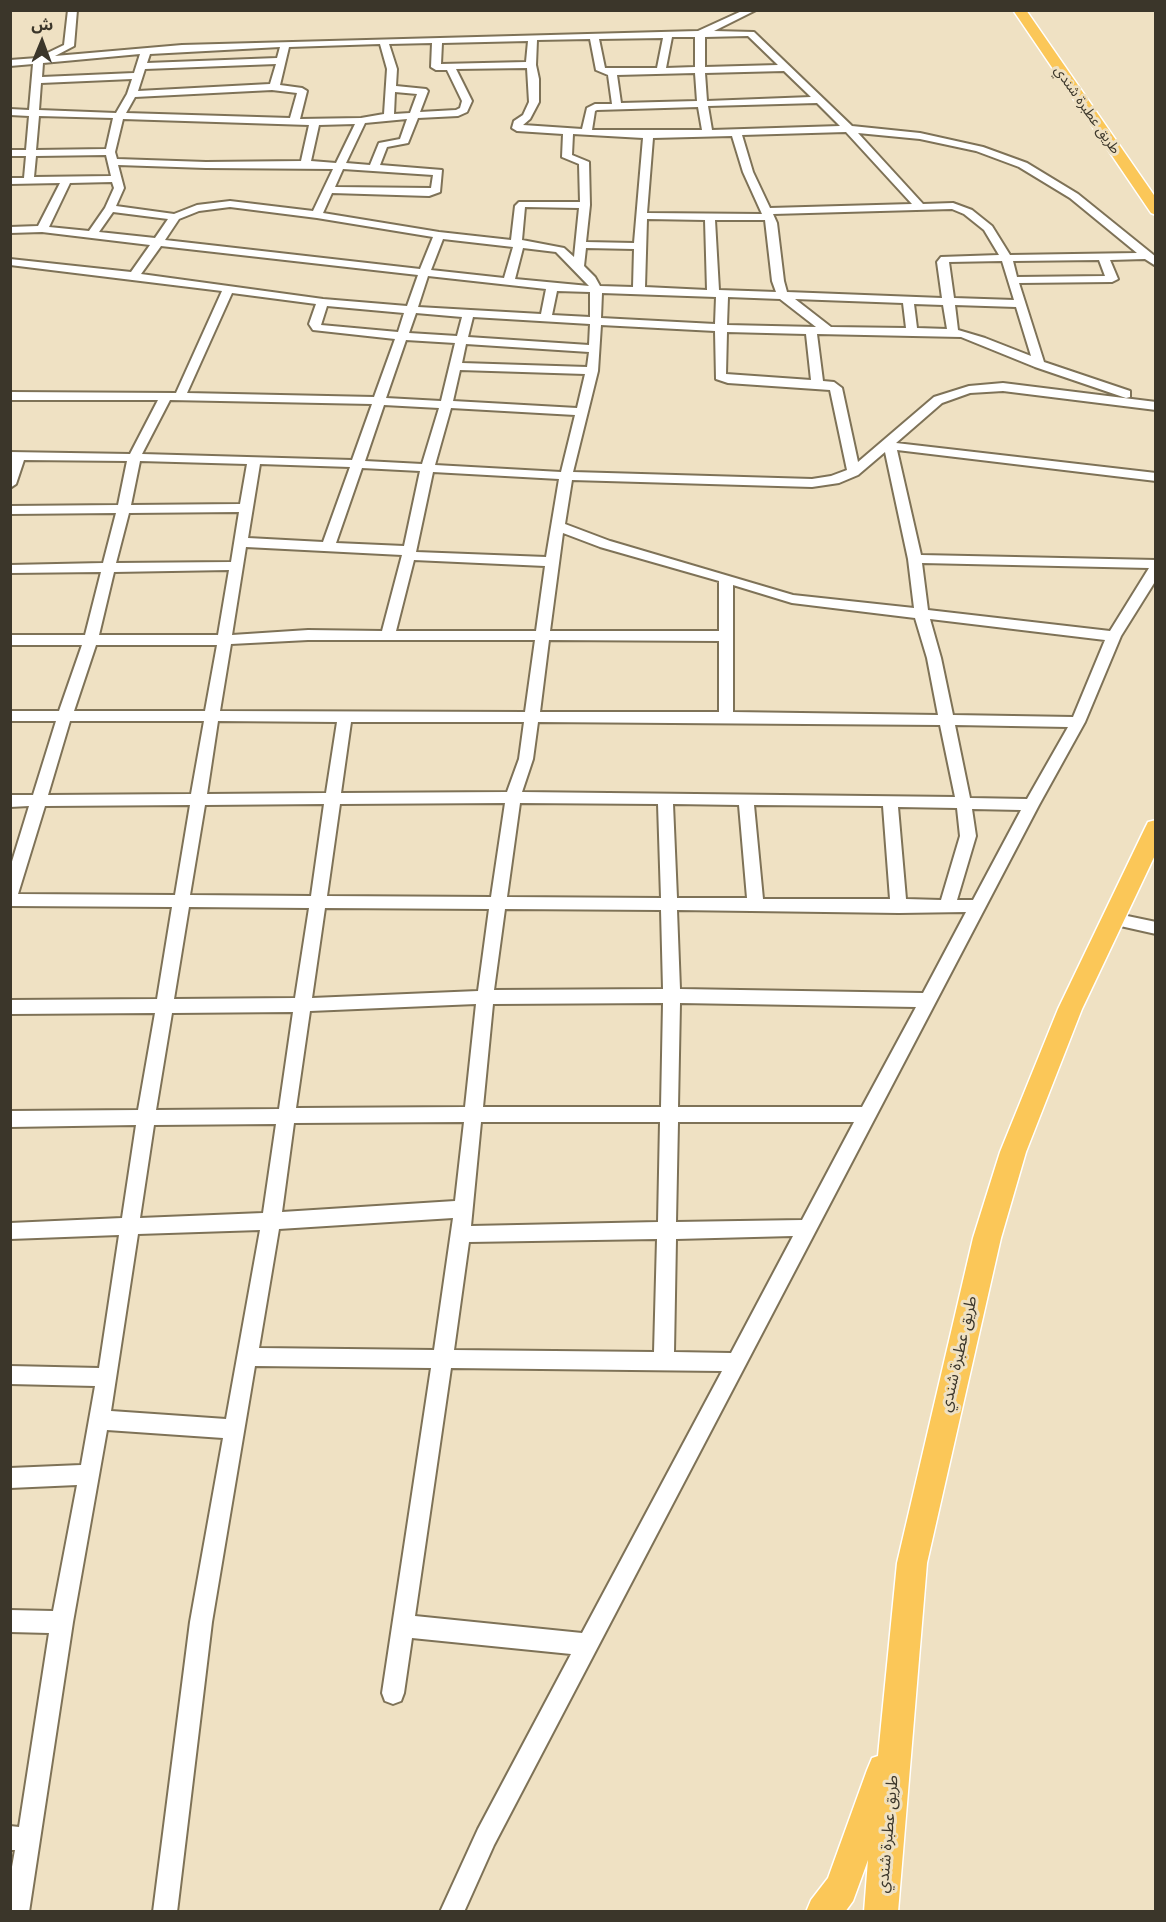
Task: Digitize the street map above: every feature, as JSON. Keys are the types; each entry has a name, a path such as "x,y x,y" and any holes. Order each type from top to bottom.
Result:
{"highway":[{"name":"طريق عطبرة شندي","path":"1019,10 1155,210"},
{"name":"طريق عطبرة شندي","path":"881,1911 912,1563 987,1238 1013,1152 1070,1009 1155,828"},
{"path":"823,1911 840,1889 896,1737"}],"street":[{"path":"38,61 69,46 73,10"},
{"path":"700,34 752,10"},
{"path":"661,70 668,34"},
{"path":"700,34 701,104 707,133"},
{"path":"10,63 146,50 285,44 751,34 849,129 921,208"},
{"path":"594,36 601,70 784,68"},
{"path":"533,37 531,65 534,79 534,102 526,117 519,121 518,128 648,135 849,129 920,136 979,149 1023,165 1074,196 1151,260"},
{"path":"437,40 436,67 531,65"},
{"path":"384,41 392,69 389,117"},
{"path":"272,87 276,84 285,44"},
{"path":"92,234 110,208 119,188 111,157 118,116 132,94 146,50"},
{"path":"29,180 38,61"},
{"path":"37,80 282,61"},
{"path":"10,112 315,122 414,117 464,110 467,101 450,67"},
{"path":"612,71 617,106"},
{"path":"132,94 272,87 302,91 294,121"},
{"path":"375,169 383,145 404,141 423,90 392,89"},
{"path":"587,132 591,108 817,100"},
{"path":"317,215 361,121"},
{"path":"305,164 315,122"},
{"path":"568,131 567,157 584,162 585,205 578,267"},
{"path":"736,133 748,172 767,214 778,281 783,296 830,332"},
{"path":"639,289 639,246 648,135"},
{"path":"10,153 111,157 206,165 305,164 438,172 434,192 374,208 317,215 230,204 197,208 175,217 154,243 134,276"},
{"path":"10,181 116,178"},
{"path":"42,229 66,181"},
{"path":"327,190 439,235 560,250 591,279 596,289 595,348 583,411 566,477 552,562 526,759 513,797 485,997 461,1234 393,1693"},
{"path":"509,281 518,243 520,207 523,204 585,205"},
{"path":"642,216 710,216 953,206 968,212 988,228 1006,258 1039,364"},
{"path":"110,208 175,217"},
{"path":"710,216 718,292 720,376 728,379 817,384 836,388 854,472"},
{"path":"10,230 42,229 92,234 154,243 552,286 1022,304"},
{"path":"328,547 439,235"},
{"path":"580,245 639,246"},
{"path":"953,333 943,262 945,259 1103,255 1151,260"},
{"path":"1013,279 1112,279 1103,255"},
{"path":"10,262 229,288 323,302 468,314 720,329 953,333 981,340 1039,364 1155,405"},
{"path":"546,319 552,286"},
{"path":"180,396 229,288"},
{"path":"908,300 912,332"},
{"path":"323,302 315,324 317,328 402,336 595,348"},
{"path":"388,636 410,553 427,469 468,314"},
{"path":"811,331 817,384"},
{"path":"456,366 591,372"},
{"path":"10,484 15,456 254,460 566,477 812,483 834,480 854,472 938,400 969,390 1003,387 1155,405"},
{"path":"10,396 180,396 380,401 583,411"},
{"path":"10,895 91,639 110,568 134,457 166,396"},
{"path":"886,445 1155,477"},
{"path":"886,445 915,559 921,613 934,658 964,804 968,836 947,905"},
{"path":"17,1911 20,1839 107,1377 146,1117 254,460"},
{"path":"10,510 245,508"},
{"path":"558,526 605,544 792,599 1114,636"},
{"path":"239,542 552,562"},
{"path":"452,1911 486,1837 1031,805 1078,722 1114,636 1155,566 915,559"},
{"path":"10,569 236,566"},
{"path":"726,578 726,717"},
{"path":"10,640 224,640 308,635 725,636"},
{"path":"10,716 726,717 1078,722"},
{"path":"165,1911 201,1622 271,1221 345,716"},
{"path":"10,801 513,797 890,801 1031,805"},
{"path":"664,1362 672,996 665,798"},
{"path":"746,800 755,904"},
{"path":"890,801 899,907"},
{"path":"10,900 978,906"},
{"path":"1113,919 1155,927"},
{"path":"10,1007 302,1005 485,997 672,996 928,1000"},
{"path":"10,1119 668,1113 868,1115"},
{"path":"10,1232 271,1221 464,1209"},
{"path":"461,1234 807,1228"},
{"path":"247,1357 443,1357 737,1362"},
{"path":"10,1375 107,1377"},
{"path":"99,1420 234,1429"},
{"path":"10,1478 88,1476"},
{"path":"10,1621 62,1622"},
{"path":"404,1626 588,1645"}]}
